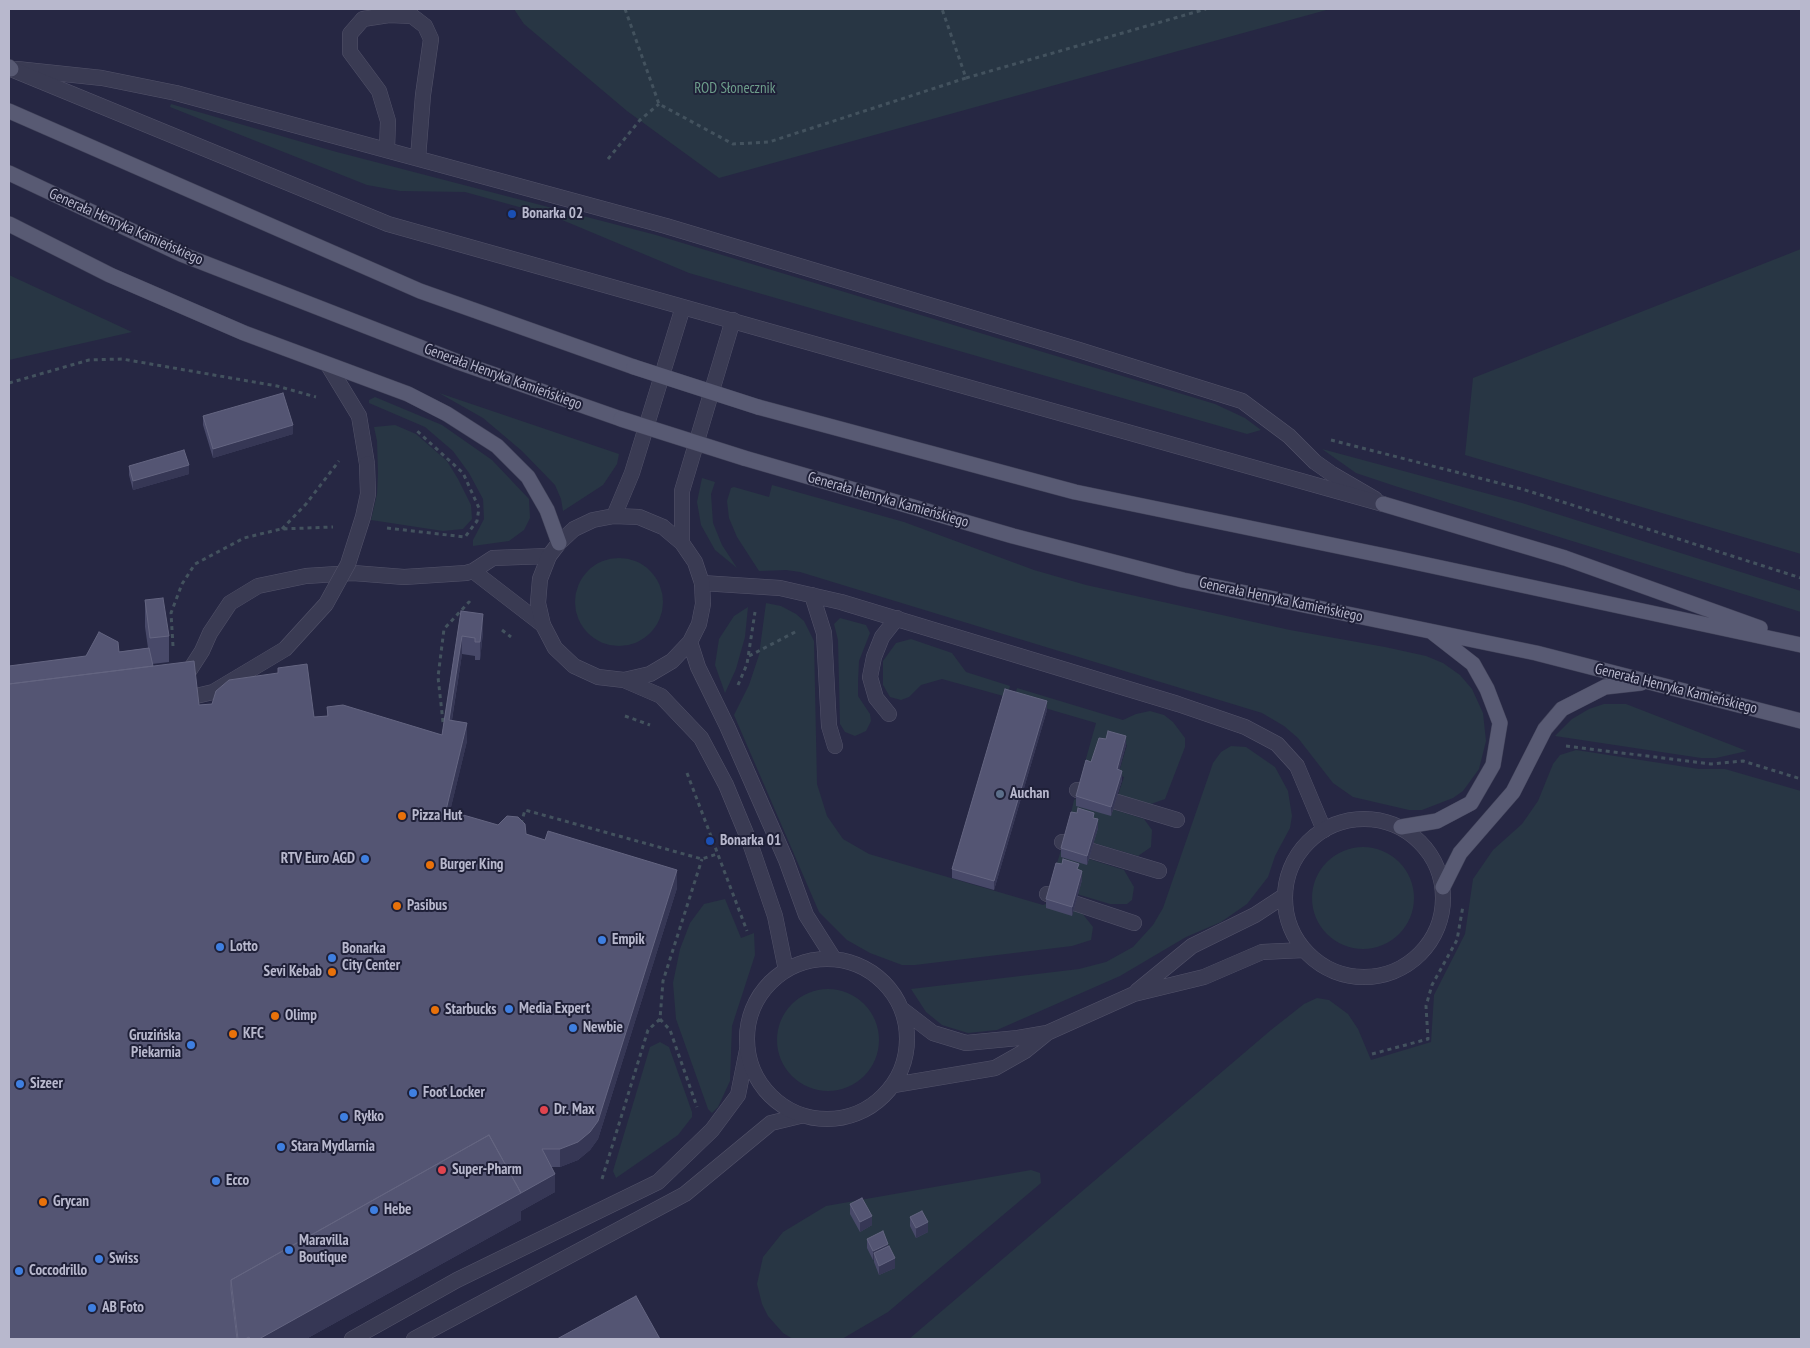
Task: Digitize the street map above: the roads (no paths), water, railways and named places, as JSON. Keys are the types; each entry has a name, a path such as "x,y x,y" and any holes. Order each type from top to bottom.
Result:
{"main road":[{"path":"9,111 420,292 758,407 1075,492 1801,644"},
{"name":"Generała Henryka Kamieńskiego","path":"9,173 181,254 458,362 621,419 744,458 1013,536 1174,577 1428,630 1650,681 1801,721"},
{"path":"9,224 110,275 244,333 408,394 447,414 497,446 528,477 547,510 559,542"},
{"path":"1383,504 1565,558 1801,644"},
{"path":"1401,827 1437,821 1471,803 1493,765 1500,723 1487,689 1473,664 1428,630"},
{"path":"1443,887 1460,853 1513,792 1544,729 1562,709 1605,687 1650,681"}],"street":[{"path":"387,149 388,121 379,92 350,52 350,34 363,19 389,14 412,16 426,26 431,39 423,95 418,158"},
{"path":"10,68 140,84 387,149 676,229 1070,347 1242,401 1289,436 1316,462 1332,474 1383,504"},
{"path":"10,68 388,224 1383,504"},
{"path":"614,516 632,474 683,307"},
{"path":"682,543 682,492 733,320"},
{"path":"196,696 213,692 285,649 326,604 348,564 363,517 368,494 367,464 359,416 328,365"},
{"path":"624,680 650,674 672,662 690,642 699,624 702,604 702,583 695,562 682,543 663,527 639,517 614,516 593,520 574,529 559,542 548,556 540,579 538,603 543,626 556,648 574,666 598,676 624,680 662,696 701,738 726,785 750,844 775,916 786,970"},
{"path":"178,688 230,603 258,586 306,576 344,574 404,577 473,571 493,558 548,556"},
{"path":"473,571 543,626"},
{"path":"702,583 780,588 812,595 897,618 1178,704 1245,727 1277,744 1297,766 1324,830"},
{"path":"812,595 824,633 829,726 835,746"},
{"path":"889,714 876,698 870,676 874,657 882,638 897,618"},
{"path":"690,642 698,667 727,726 786,860 806,915 834,959"},
{"path":"1077,790 1177,820"},
{"path":"1349,820 1376,820 1401,827 1422,843 1436,863 1443,887 1443,910 1436,931 1424,950 1400,968 1387,974 1365,978 1345,975 1326,968 1304,950 1293,934 1287,916 1284,896 1290,870 1303,847 1324,830 1349,820"},
{"path":"1062,842 1160,871"},
{"path":"1046,894 1134,923"},
{"path":"1134,994 1192,946 1255,915 1284,896"},
{"path":"903,1010 933,1033 966,1043 992,1042 1047,1033 1134,994 1204,977 1262,952 1304,950"},
{"path":"637,1218 658,1182 712,1130 738,1095 747,1050 747,1027 755,1004 768,985 786,970 809,961 834,959 852,962 870,971 884,982 895,995 903,1010 908,1035 906,1061 894,1085 876,1104 853,1116 826,1120 800,1116 780,1105 764,1090 753,1071 747,1050"},
{"path":"894,1085 995,1068 1025,1051 1047,1033"},
{"path":"414,1339 685,1194 771,1123 800,1116"},
{"path":"352,1339 457,1280 658,1182"}],"place":[{"name":"Bonarka 02","path":"512,214"},
{"name":"Auchan","path":"1000,794"},
{"name":"Pizza Hut","path":"402,816"},
{"name":"Bonarka 01","path":"710,841"},
{"name":"RTV Euro AGD","path":"365,859"},
{"name":"Burger King","path":"430,865"},
{"name":"Pasibus","path":"397,906"},
{"name":"Empik","path":"602,940"},
{"name":"Lotto","path":"220,947"},
{"name":"Bonarka City Center","path":"332,958"},
{"name":"Sevi Kebab","path":"332,972"},
{"name":"Media Expert","path":"509,1009"},
{"name":"Starbucks","path":"435,1010"},
{"name":"Olimp","path":"275,1016"},
{"name":"Newbie","path":"573,1028"},
{"name":"KFC","path":"233,1034"},
{"name":"Gruzińska Piekarnia","path":"191,1045"},
{"name":"Sizeer","path":"20,1084"},
{"name":"Foot Locker","path":"413,1093"},
{"name":"Dr. Max","path":"544,1110"},
{"name":"Ryłko","path":"344,1117"},
{"name":"Stara Mydlarnia","path":"281,1147"},
{"name":"Super-Pharm","path":"442,1170"},
{"name":"Ecco","path":"216,1181"},
{"name":"Grycan","path":"43,1202"},
{"name":"Hebe","path":"374,1210"},
{"name":"Maravilla Boutique","path":"289,1250"},
{"name":"Swiss","path":"99,1259"},
{"name":"Coccodrillo","path":"19,1271"},
{"name":"AB Foto","path":"92,1308"}],"park label":[{"name":"ROD Słonecznik","path":"735,89"}]}
